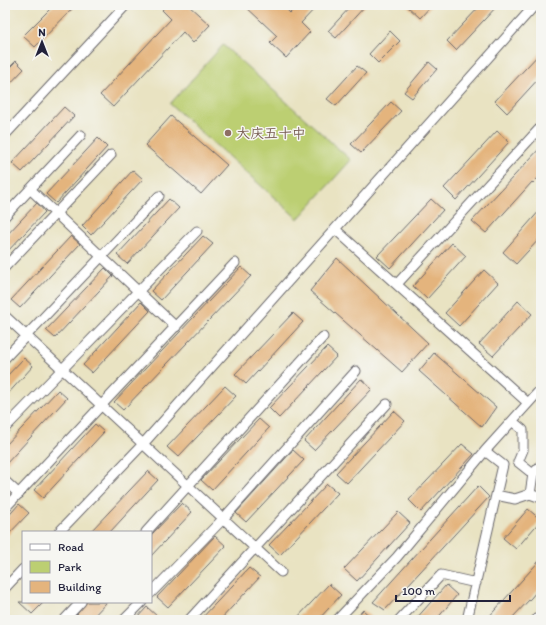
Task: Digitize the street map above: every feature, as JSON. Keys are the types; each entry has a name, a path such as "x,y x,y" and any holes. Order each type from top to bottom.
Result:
{"street":[{"path":"5,135 126,5"},
{"path":"59,531 143,444 535,5"},
{"path":"397,284 541,127"},
{"path":"5,216 81,135"},
{"path":"5,267 111,155"},
{"path":"30,189 176,327"},
{"path":"5,358 159,196"},
{"path":"335,229 528,403"},
{"path":"5,428 139,292 197,230"},
{"path":"5,508 235,263"},
{"path":"5,316 281,572"},
{"path":"147,531 323,337"},
{"path":"152,592 223,519 356,371"},
{"path":"337,620 397,556 541,389"},
{"path":"189,620 387,404"},
{"path":"512,421 523,430 523,450 518,462"},
{"path":"486,451 503,465"},
{"path":"503,465 518,462 533,474"},
{"path":"467,620 503,465"},
{"path":"530,494 533,474 541,465"},
{"path":"5,481 19,494"},
{"path":"496,495 516,499 530,494 541,498"},
{"path":"5,588 22,570"},
{"path":"399,620 441,576 476,583"},
{"path":"64,620 80,603"},
{"path":"124,620 141,603"},
{"path":"536,620 541,615"}],"green space":[{"path":"223,45 351,160 298,219 170,104"}],"building":[{"path":"54,5 76,5 35,47 23,36"},
{"path":"167,5 188,5 210,25 193,43 183,32 113,107 100,95 171,19 162,10"},
{"path":"244,5 282,5 290,13 298,5 318,5 301,23 310,32 286,58 270,43 277,36"},
{"path":"352,5 366,5 336,38 328,31"},
{"path":"406,5 432,5 420,18"},
{"path":"481,5 498,5 456,50 447,41"},
{"path":"390,31 400,41 378,63 369,54"},
{"path":"541,52 541,76 507,113 495,101"},
{"path":"16,61 24,69 5,89 5,72"},
{"path":"429,62 437,69 412,98 404,92"},
{"path":"357,66 366,73 336,106 327,99"},
{"path":"391,102 401,111 361,153 351,144"},
{"path":"64,107 74,116 22,172 12,163"},
{"path":"171,116 227,165 201,194 145,145"},
{"path":"497,131 509,142 456,200 444,188"},
{"path":"98,138 107,147 56,203 46,194"},
{"path":"541,147 541,175 533,183 532,182 486,233 472,221"},
{"path":"133,170 143,179 91,235 82,226"},
{"path":"169,199 179,208 127,264 117,255"},
{"path":"431,199 443,210 390,268 377,256"},
{"path":"37,203 45,212 5,254 5,237"},
{"path":"541,209 541,237 516,264 503,252"},
{"path":"71,236 80,244 20,308 11,300"},
{"path":"203,236 213,244 161,300 151,291"},
{"path":"452,243 466,256 427,299 413,286"},
{"path":"337,258 428,343 402,372 310,291"},
{"path":"241,267 251,276 123,410 114,402"},
{"path":"105,268 113,276 55,338 46,330"},
{"path":"484,270 498,283 459,326 445,313"},
{"path":"518,301 532,314 493,356 479,344"},
{"path":"141,302 150,311 92,373 83,365"},
{"path":"293,313 303,322 246,384 235,374"},
{"path":"327,347 337,356 279,418 269,408"},
{"path":"434,353 496,407 482,427 419,371"},
{"path":"24,358 33,366 5,397 5,378"},
{"path":"361,379 372,389 314,450 304,441"},
{"path":"225,386 236,396 178,457 167,447"},
{"path":"58,390 67,398 5,465 5,446"},
{"path":"394,411 405,421 347,483 336,473"},
{"path":"259,419 269,428 212,490 201,480"},
{"path":"95,424 104,432 43,498 34,490"},
{"path":"462,444 474,454 421,512 409,500"},
{"path":"293,450 304,460 246,522 236,513"},
{"path":"148,471 158,480 111,531 91,531"},
{"path":"327,484 338,493 280,555 269,545"},
{"path":"478,486 489,497 385,610 373,602"},
{"path":"182,503 192,512 152,555 152,534"},
{"path":"19,504 29,513 5,538 5,520"},
{"path":"528,509 541,520 516,549 503,538"},
{"path":"398,512 410,523 357,581 344,569"},
{"path":"215,536 226,546 168,607 157,597"},
{"path":"541,559 541,586 531,598 510,620 486,620"},
{"path":"249,568 260,577 220,620 200,620"},
{"path":"329,584 341,595 318,620 295,620"},
{"path":"446,585 457,595 436,620 415,620"},
{"path":"19,602 43,603 32,614"},
{"path":"86,603 106,603 90,620 72,620"},
{"path":"147,607 158,617 155,620 135,620"},
{"path":"363,610 374,620 354,620"}],"place":[{"name":"大庆五十中","path":"228,133"}]}
